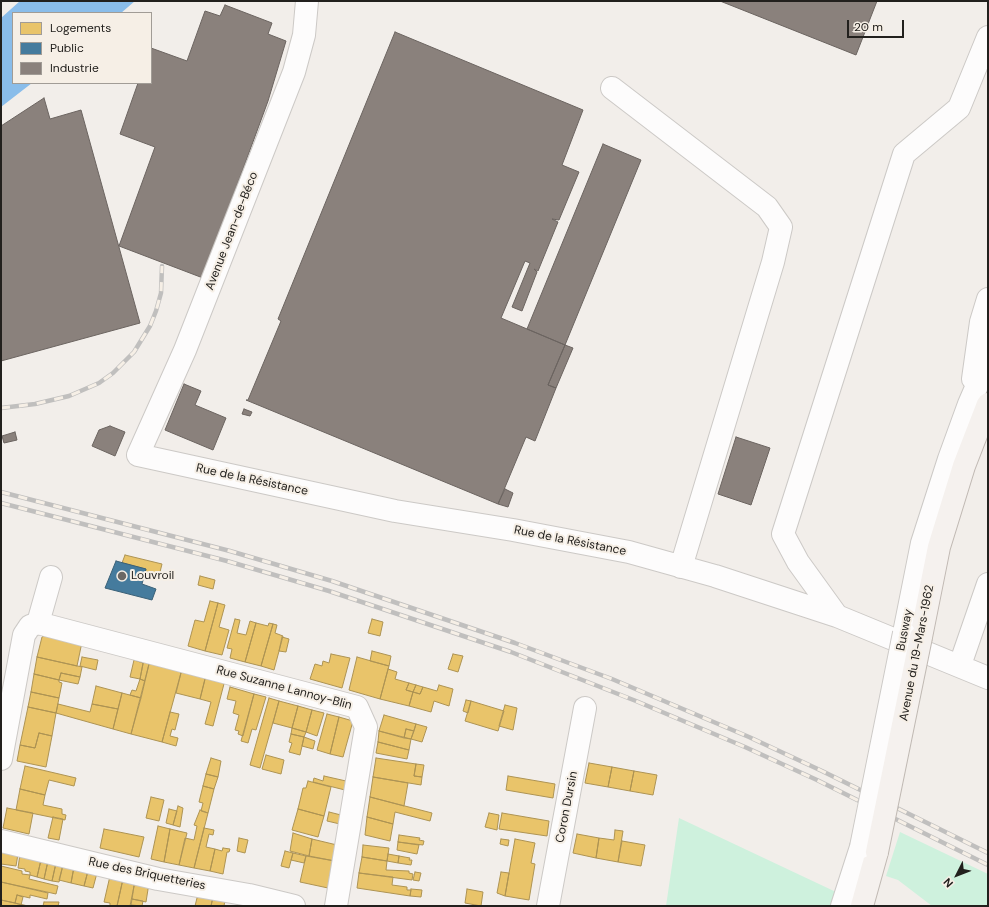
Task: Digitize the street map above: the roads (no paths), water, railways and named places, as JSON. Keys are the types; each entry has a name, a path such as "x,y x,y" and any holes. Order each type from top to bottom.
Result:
{"main road":[{"name":"Avenue du 19-Mars-1962","path":"862,906 869,849 912,635 964,466 979,404"}],"street":[{"name":"Avenue Jean-de-Béco","path":"138,455 185,350 294,72 304,35 307,1"},
{"path":"837,616 798,562 783,534 904,154 959,108 988,37"},
{"path":"612,88 768,207 781,227 773,262 681,566"},
{"path":"979,404 981,322 988,299"},
{"name":"Busway","path":"912,635 922,543 979,404 988,360"},
{"name":"Rue de la Résistance","path":"138,455 395,511 513,530 629,552 681,566 837,616 960,665 988,678"},
{"path":"1,759 24,635 30,626 38,623 51,577"},
{"path":"960,665 988,584"},
{"name":"Rue Suzanne Lannoy-Blin","path":"38,623 357,708 366,727 339,903"},
{"name":"Coron Dursin","path":"548,906 585,708"},
{"name":"Rue des Briquetteries","path":"1,841 158,879 250,895 294,906"},
{"path":"842,906 869,849"}],"water":[{"path":"20,1 135,1 122,12 12,12 12,84 31,84 1,107 1,18"}],"railway":[{"path":"1,408 35,404 69,396 99,383 113,373 134,352 150,326 161,293 162,266"},
{"path":"1,492 230,551 332,581 515,643 612,679 749,737 822,771 988,853"},
{"path":"1,503 227,561 329,591 511,652 636,701 745,747 817,780 988,865"}],"place":[{"name":"Louvroil","path":"122,576"}]}
